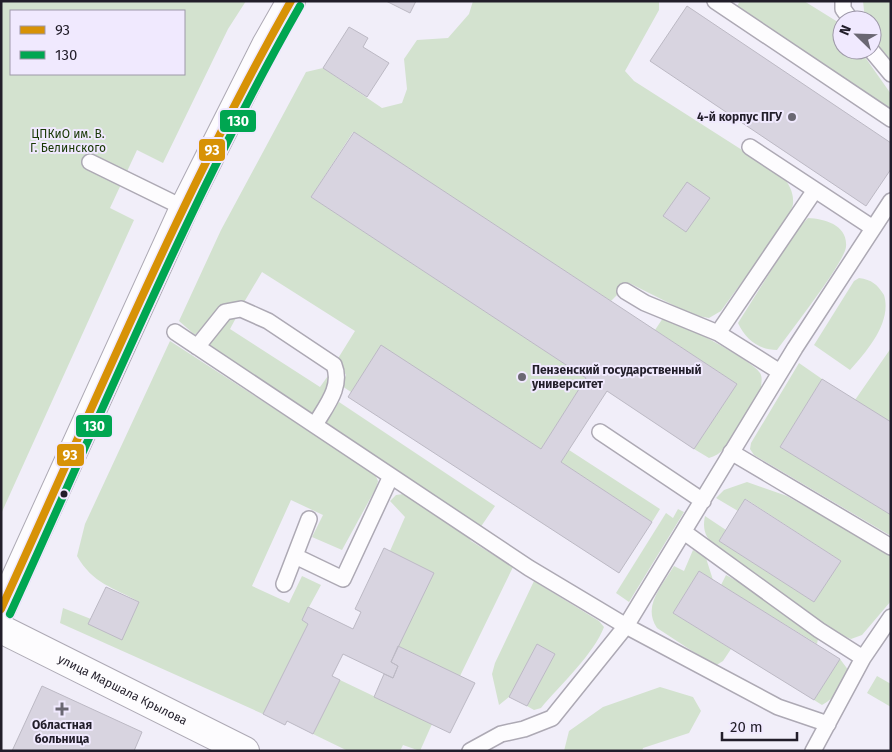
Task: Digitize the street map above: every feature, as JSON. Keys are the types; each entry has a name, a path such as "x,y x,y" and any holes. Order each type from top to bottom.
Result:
{"main road":[{"path":"1,610 184,208 266,45 291,1"},
{"name":"улица Маршала Крылова","path":"1,629 245,751"}],"lane":[{"path":"715,1 891,119"},
{"path":"879,60 891,74"},
{"path":"750,147 873,228"},
{"path":"90,162 184,208"},
{"path":"718,333 815,190"},
{"path":"470,751 502,734 524,729 552,718 626,626 780,372 891,201"},
{"path":"624,291 645,303 718,333 780,372"},
{"path":"197,347 225,312 241,309 277,326 334,365 338,374 334,393 315,426"},
{"path":"175,332 529,568 626,626 778,708 828,724"},
{"path":"600,432 703,501"},
{"path":"732,452 891,547"},
{"path":"295,556 343,579 391,476"},
{"path":"284,584 309,519"},
{"path":"684,532 820,630 863,658"},
{"path":"813,751 863,658 891,617"}],"green space":[{"name":"ЦПКиО им. В. Г. Белинского","path":"1,1 246,1 228,29 163,163 137,150 110,208 134,220 1,514"},
{"path":"473,1 659,1 659,10 625,71 634,81 783,176 793,196 790,212 773,239 721,311 709,318 693,315 629,283 611,301 353,132 311,197 586,378 541,449 381,346 351,392 342,386 346,375 337,360 355,331 262,272 243,304 219,310 195,335 179,321 221,230 306,72 323,68 382,108 402,103 407,89 404,59 417,40 448,38 469,14"},
{"path":"740,1 804,1 832,18 832,60 867,60 891,94 891,110 737,6"},
{"path":"863,1 891,1 891,66 882,52 882,10 864,10"},
{"path":"808,218 828,222 839,228 846,239 846,247 827,282 777,350 764,348 749,339 738,323 798,228"},
{"path":"859,278 871,281 876,285 884,295 886,305 882,325 877,335 850,370 814,345 854,281"},
{"path":"665,315 745,360 755,367 761,375 761,388 739,429 725,448 709,458 694,449 737,384 655,330"},
{"path":"237,316 230,329 320,387 330,373 330,390 313,419 205,346 224,320"},
{"path":"170,341 375,474 378,481 342,550 312,537 323,515 291,500 252,586 289,603 302,576 321,585 302,620 308,624 263,714 60,623 63,608 91,619 139,602 97,579 77,556 85,524"},
{"path":"891,348 891,422 855,400"},
{"path":"799,363 822,379 780,447 891,515 891,536 754,455 750,449 751,443"},
{"path":"339,402 495,506 480,528 324,426"},
{"path":"569,450 660,509 652,522 561,462"},
{"path":"747,482 787,496 891,555 891,601 862,635 851,639 839,634 716,548 706,534 705,516 726,530 719,541 814,602 841,561 746,499 738,511 716,498 724,490"},
{"path":"403,494 462,528 471,541 513,567 460,676 398,646 434,573 390,551 405,517 390,501 396,495"},
{"path":"678,509 684,512 629,602 616,593 666,513 673,518"},
{"path":"693,550 706,558 713,580 699,571 673,613 731,649 723,661 715,666 657,628 653,620 653,604 659,589 674,566 684,571"},
{"path":"726,575 746,586 818,639 817,644 721,585"},
{"path":"534,581 599,621 604,627 593,648 576,669 541,708 534,710 527,706 555,654 537,644 509,697 499,705 492,674 495,663"},
{"path":"840,659 849,671 842,686 835,695 822,705 814,700"},
{"path":"877,676 891,684 891,707 867,693"},
{"path":"340,680 432,724 420,751 403,745 400,751 348,751 313,734"},
{"path":"660,687 693,697 701,711 689,733 643,748 642,751 564,751 569,731 603,707"}],"building":[{"path":"386,1 416,1 410,13"},
{"name":"4-й корпус ПГУ","path":"687,6 891,143 891,169 866,206 650,61"},
{"path":"349,27 368,38 363,47 389,63 367,97 323,68"},
{"path":"354,132 737,384 694,449 607,391 561,462 652,522 619,573 348,397 381,345 541,449 586,378 311,197"},
{"path":"687,182 710,198 686,232 663,216"},
{"path":"822,379 891,422 891,515 780,447"},
{"path":"745,499 841,561 814,602 719,541"},
{"path":"384,548 434,573 391,662 398,666 393,678 343,654 332,676 340,680 313,734 287,721 285,725 263,714 308,624 302,620 308,607 353,629 361,612 355,609"},
{"path":"699,571 840,659 814,700 673,613"},
{"path":"106,587 139,602 122,640 88,624"},
{"path":"537,644 555,654 527,706 509,697"},
{"path":"398,646 475,683 450,733 374,697 384,674 393,678 398,666 391,662"},
{"name":"Областная больница","path":"42,686 142,732 134,751 12,751"}],"transit line":[{"name":"93","path":"1,609 175,225 212,149 291,1"},
{"name":"130","path":"10,614 184,230 259,79 300,6"}],"place":[{"name":"4-й корпус ПГУ","path":"792,117"},
{"name":"Пензенский государственный университет","path":"522,377"},
{"name":"Областная больница","path":"62,709"}]}
